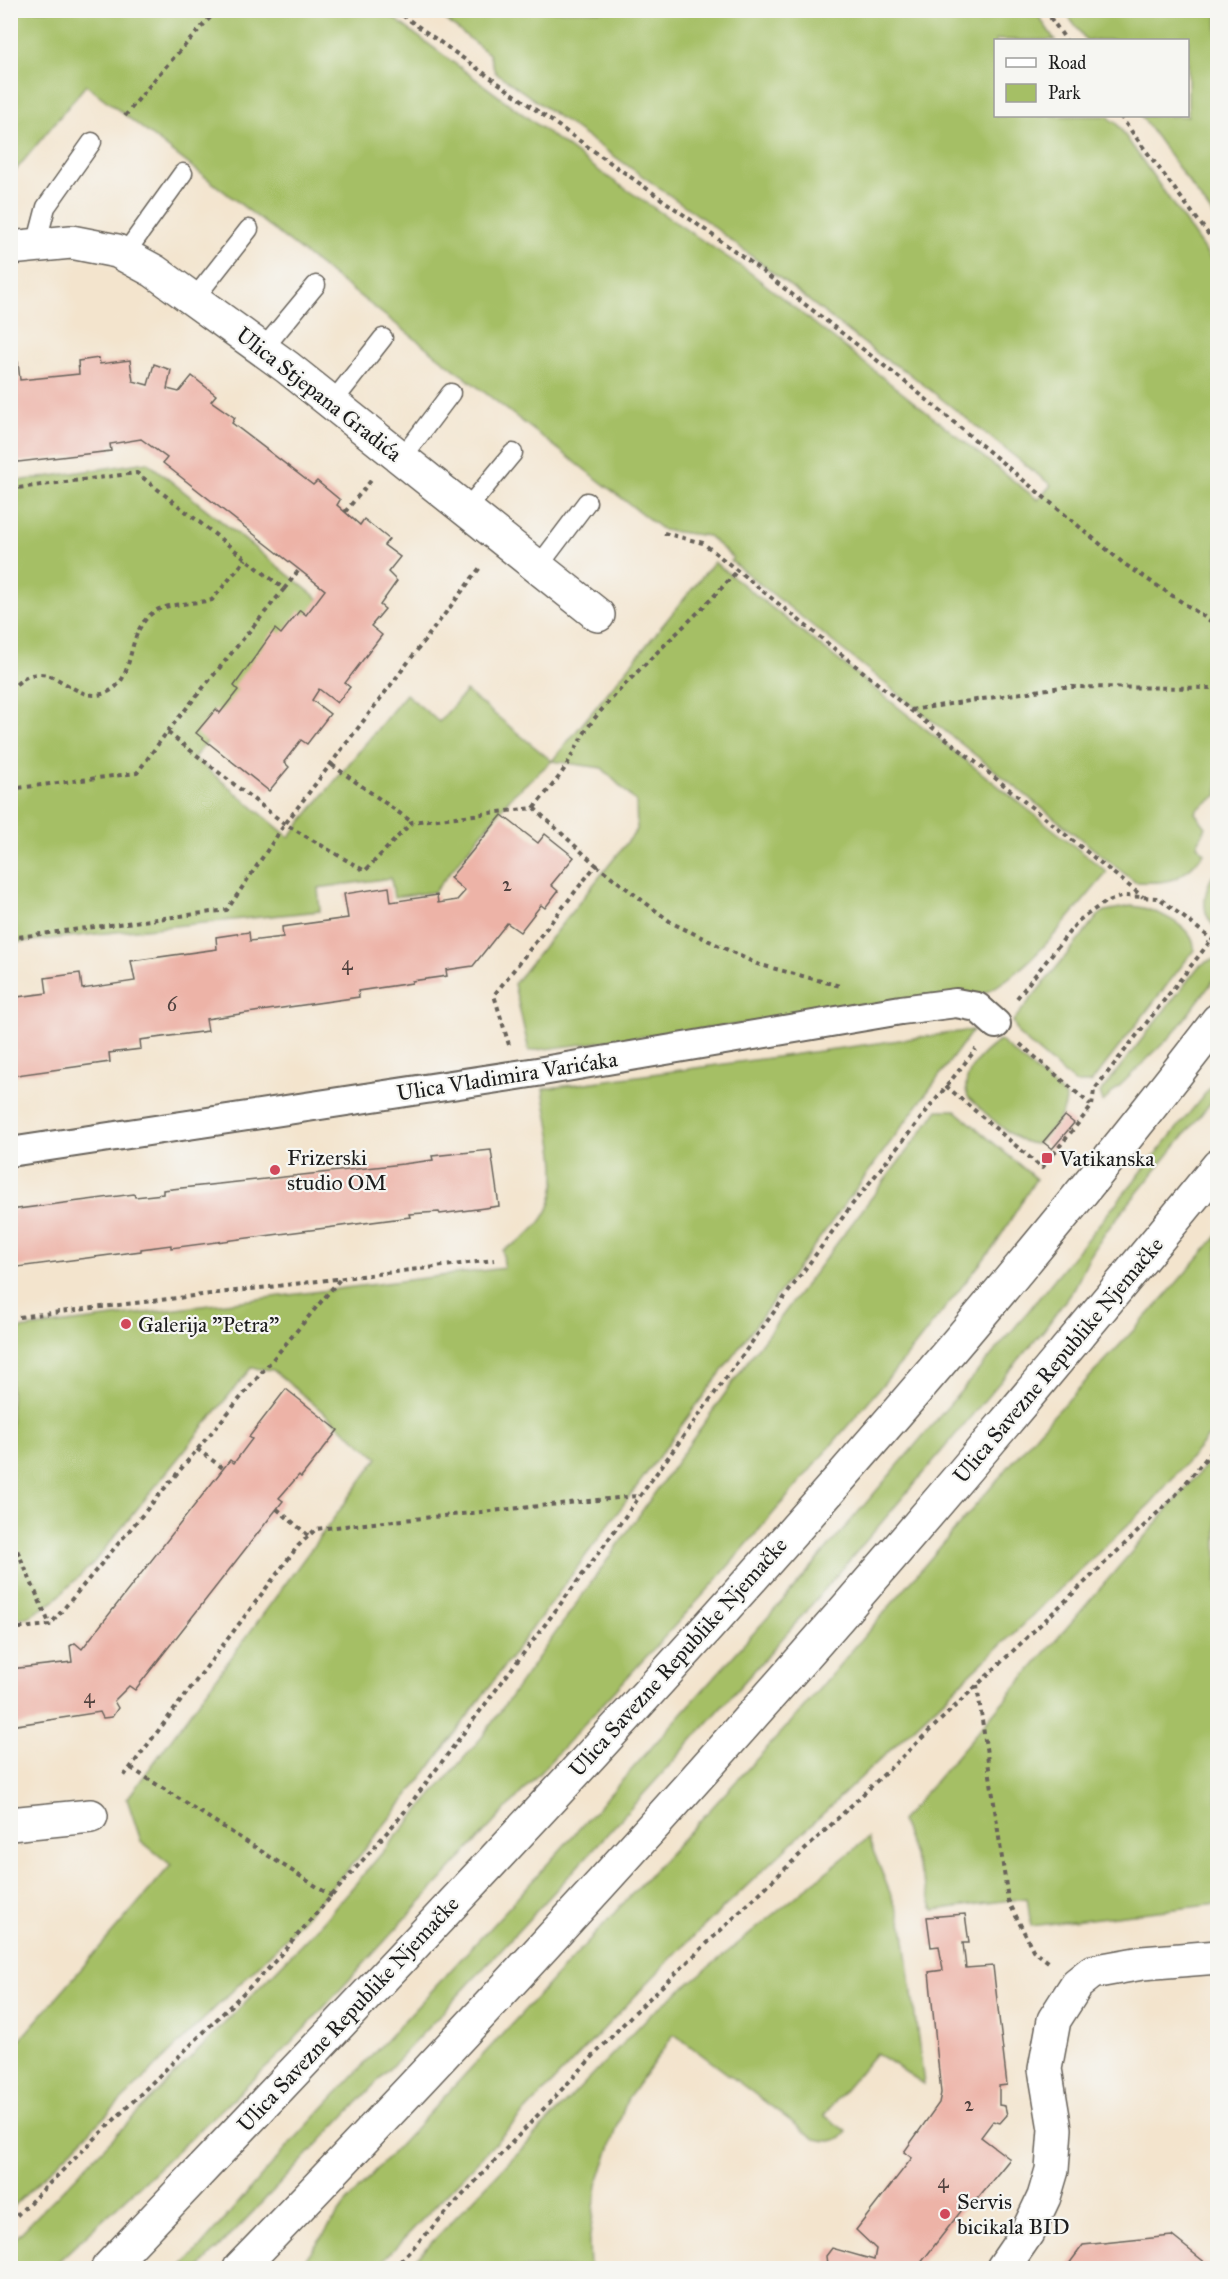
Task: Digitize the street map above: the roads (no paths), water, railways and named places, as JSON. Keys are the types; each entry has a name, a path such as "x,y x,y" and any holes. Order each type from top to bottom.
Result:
{"main road":[{"name":"Ulica Stjepana Gradića","path":"23,247 71,242 117,251 154,271 263,349 332,403 390,464 466,510 598,615"},
{"name":"Ulica Savezne Republike Njemačke","path":"108,2268 537,1812 830,1492 1109,1161 1218,1020"},
{"name":"Ulica Savezne Republike Njemačke","path":"240,2268 361,2143 605,1880 829,1628 1071,1345 1218,1166"},
{"path":"10,1824 91,1815"},
{"path":"1003,2268 1027,2233 1044,2197 1052,2170 1055,2129 1045,2069 1054,2020 1077,1983 1092,1972 1142,1963 1218,1958"}],"street":[{"name":"Ulica Vladimira Varićaka","path":"10,1152 518,1075 957,1003 977,1007 996,1024"}],"lane":[{"path":"23,247 46,207 92,142"},
{"path":"124,255 183,173"},
{"path":"194,299 249,229"},
{"path":"263,349 316,285"},
{"path":"332,403 383,338"},
{"path":"390,464 451,393"},
{"path":"466,510 513,453"},
{"path":"538,567 587,502"}],"place":[{"name":"Vatikanska","path":"1047,1158"},
{"name":"Frizerski studio OM","path":"275,1170"},
{"name":"Galerija \"Petra\"","path":"126,1324"},
{"name":"Servis bicikala BID","path":"945,2214"}]}
